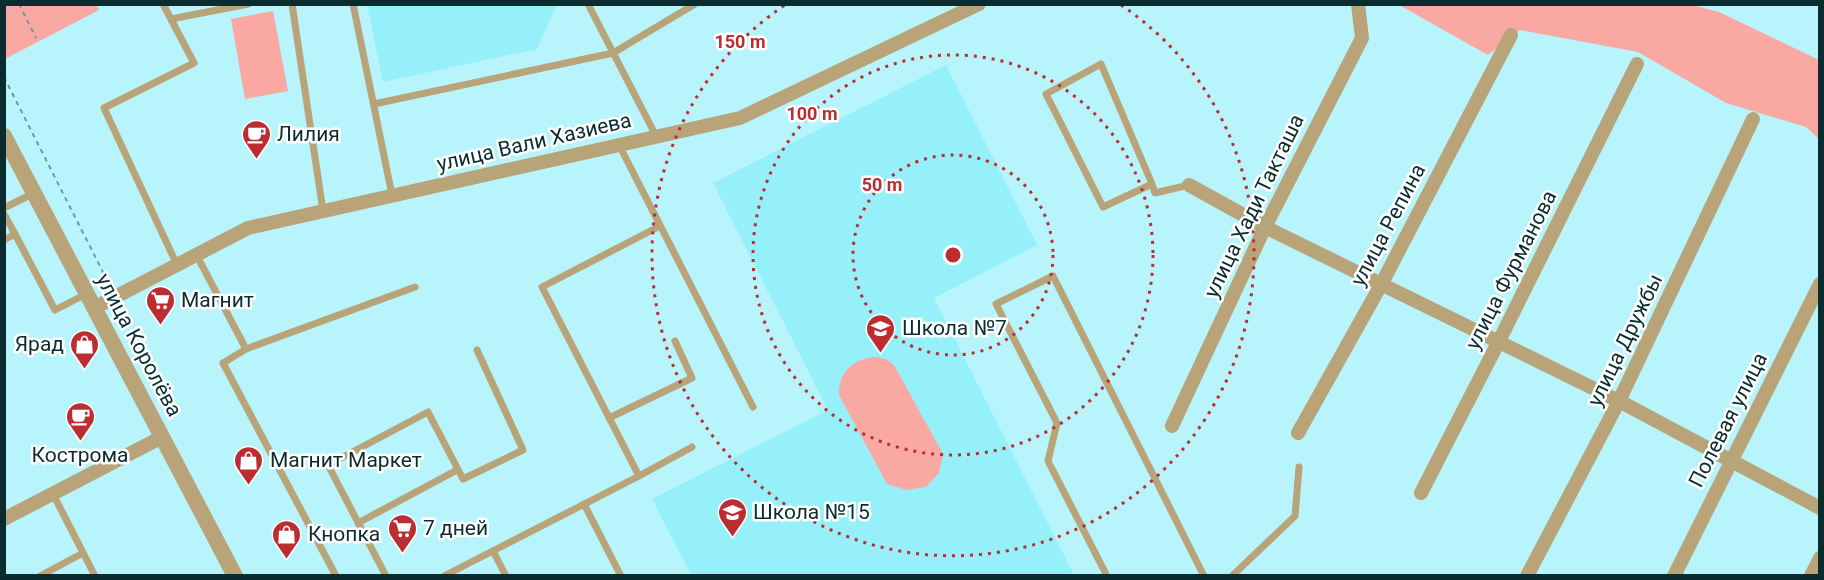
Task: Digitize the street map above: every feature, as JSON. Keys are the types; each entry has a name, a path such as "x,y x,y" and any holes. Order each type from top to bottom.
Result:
{"street":[{"name":"улица Вали Хазиева","path":"90,300 115,297 248,228 740,118 979,4"},
{"name":"улица Хади Такташа","path":"1172,426 1266,226 1362,38 1358,4"},
{"name":"улица Репина","path":"1298,433 1382,283 1511,35"},
{"name":"улица Фурманова","path":"1421,493 1637,64"},
{"name":"улица Дружбы","path":"1527,576 1619,401 1753,119"},
{"name":"улица Королёва","path":"4,136 235,576"},
{"path":"1189,185 1266,226 1619,401 1820,508"},
{"name":"Полевая улица","path":"1674,576 1820,284"},
{"path":"4,519 162,437"},
{"path":"1811,576 1820,558"}],"lane":[{"path":"163,4 194,63 104,108 177,265"},
{"path":"171,19 248,4"},
{"path":"292,4 323,211"},
{"path":"353,4 392,195"},
{"path":"588,4 656,136"},
{"path":"374,104 613,53 695,4"},
{"path":"1152,184 1103,207 1046,93 1101,64 1152,184 1155,193 1189,185"},
{"path":"619,145 753,407"},
{"path":"4,208 34,193"},
{"path":"4,214 55,310 90,300"},
{"path":"639,476 542,287 660,226"},
{"path":"4,240 15,234"},
{"path":"196,254 246,349"},
{"path":"1107,576 1048,461 1056,423 996,304 1053,276 1204,575"},
{"path":"336,576 223,363 246,349 415,287"},
{"path":"609,418 692,378 675,341"},
{"path":"386,576 328,465 428,412 462,479 524,450 477,350"},
{"path":"444,576 692,447"},
{"path":"1232,576 1295,516 1299,467"},
{"path":"358,523 456,470"},
{"path":"53,494 95,576"},
{"path":"584,504 621,576"},
{"path":"493,551 506,576"},
{"path":"40,576 83,553"}],"path":[{"path":"19,4 36,38"},
{"path":"4,77 115,297"}],"shaded area":[{"path":"367,4 557,5 537,49 383,82"},
{"path":"1689,4 1719,12 1819,60 1819,139 1806,127 1726,103 1638,52 1520,30 1488,55 1399,5"},
{"path":"4,5 96,5 99,10 5,59"},
{"path":"273,11 288,91 245,99 231,19"},
{"name":"Школа №7","path":"946,65 1037,245 934,298 1074,575 691,575 652,499 828,410 713,183"},
{"path":"876,357 886,359 894,365 943,454 939,473 926,487 906,490 887,484 839,395 844,373 854,363"}],"place":[{"name":"Лилия","path":"256,160"},
{"name":"Магнит","path":"160,326"},
{"name":"Школа №7","path":"881,354"},
{"name":"Ярад","path":"85,370"},
{"name":"Кострома","path":"80,442"},
{"name":"Магнит Маркет","path":"249,486"},
{"name":"Школа №15","path":"732,538"},
{"name":"7 дней","path":"402,554"},
{"name":"Кнопка","path":"287,560"}]}
